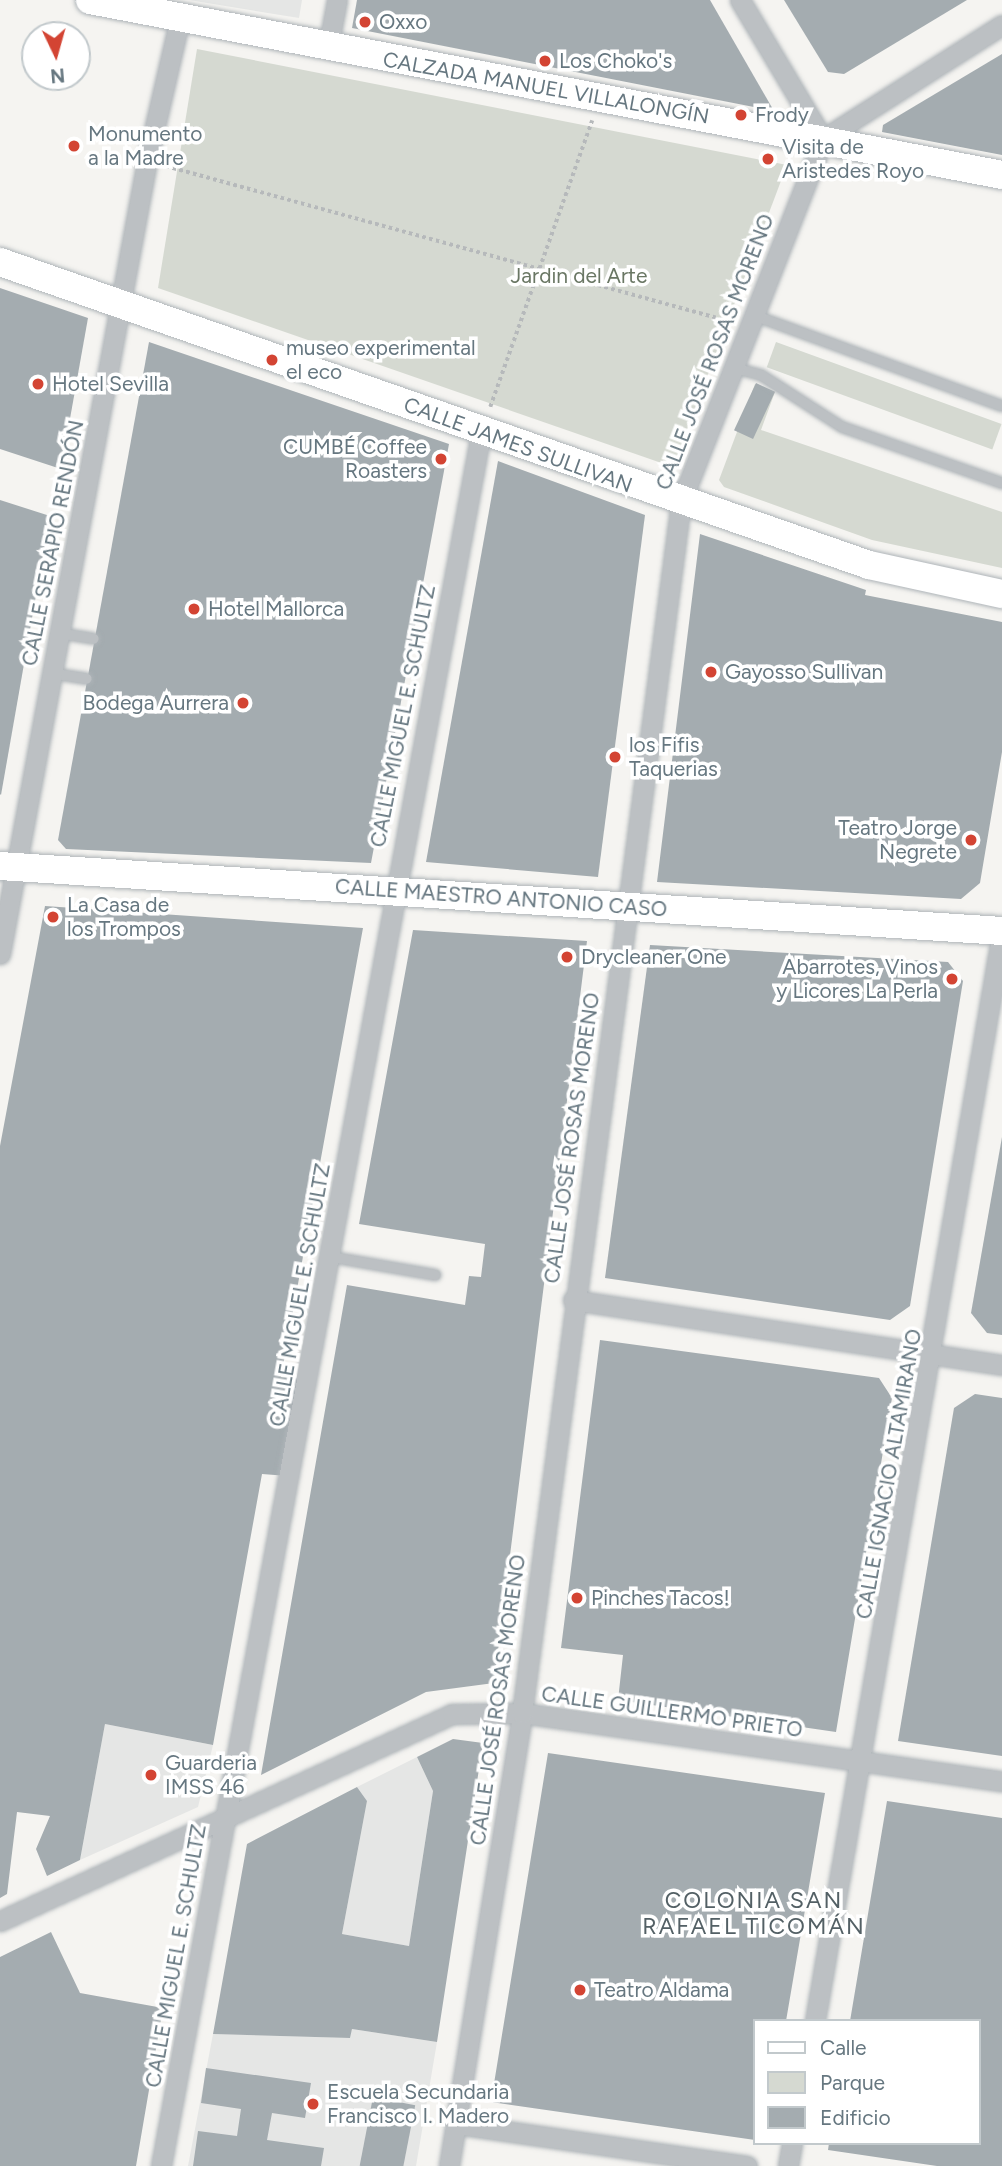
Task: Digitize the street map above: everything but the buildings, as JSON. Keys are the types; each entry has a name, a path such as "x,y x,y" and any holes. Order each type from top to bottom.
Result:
{"main road":[{"name":"CALZADA MANUEL VILLALONGÍN","path":"90,0 328,48 823,139 1002,175"},
{"name":"CALLE JAMES SULLIVAN","path":"0,262 124,303 681,502 869,565 1002,594"},
{"name":"CALLE MAESTRO ANTONIO CASO","path":"8,867 393,890 1002,932"}],"street":[{"path":"328,48 337,0"},
{"path":"740,0 823,139 1002,25"},
{"name":"CALLE SERAPIO RENDÓN","path":"0,954 8,867 124,303 147,161 180,18"},
{"name":"CALLE JOSÉ ROSAS MORENO","path":"449,2166 522,1713 573,1300 681,502 731,367 823,139"},
{"name":"CALLE MIGUEL E. SCHULTZ","path":"160,2166 331,1257 393,890 481,432"},
{"name":"CALLE IGNACIO ALTAMIRANO","path":"815,2019 863,1762 1002,932"},
{"path":"573,1300 1002,1365"},
{"name":"CALLE GUILLERMO PRIETO","path":"0,1921 452,1714 522,1713 1002,1781"},
{"path":"457,2124 747,2166"},
{"path":"788,2166 792,2145"}],"lane":[{"path":"749,321 1002,406"},
{"path":"731,367 761,375 842,427 1002,483"},
{"path":"58,632 94,639"},
{"path":"50,673 87,679"},
{"path":"331,1257 435,1275"}],"path":[{"path":"481,432 601,98"},
{"path":"147,161 749,321"}],"shaded area":[{"path":"189,0 302,0 299,18"},
{"name":"Guarderia IMSS 46","path":"105,1724 213,1745 198,1807 80,1860"},
{"path":"417,1757 433,1791 409,1946 342,1934 367,1801 357,1787"},
{"name":"Escuela Secundaria Francisco I. Madero","path":"352,2029 437,2042 416,2166 188,2166 213,2034 349,2038"}],"green space":[{"name":"Jardin del Arte","path":"197,49 787,165 673,467 158,288"},
{"path":"776,342 1002,424 992,449 767,367"},
{"path":"755,384 775,392 761,430 1002,512 1002,568 872,540 724,487 719,480"}],"place":[{"name":"Oxxo","path":"365,22"},
{"name":"Los Choko's","path":"545,61"},
{"name":"Frody","path":"741,115"},
{"name":"Monumento a la Madre","path":"74,146"},
{"name":"Visita de Aristedes Royo","path":"768,159"},
{"name":"museo experimental el eco","path":"272,360"},
{"name":"Hotel Sevilla","path":"38,384"},
{"name":"CUMBÉ Coffee Roasters","path":"441,459"},
{"name":"Hotel Mallorca","path":"194,609"},
{"name":"Gayosso Sullivan","path":"711,672"},
{"name":"Bodega Aurrera","path":"243,703"},
{"name":"los Fifis Taquerias","path":"615,757"},
{"name":"Teatro Jorge Negrete","path":"971,840"},
{"name":"La Casa de los Trompos","path":"53,917"},
{"name":"Drycleaner One","path":"567,957"},
{"name":"Abarrotes, Vinos y Licores La Perla","path":"952,979"},
{"name":"Pinches Tacos!","path":"577,1598"},
{"name":"Guarderia IMSS 46","path":"151,1775"},
{"name":"Teatro Aldama","path":"580,1990"},
{"name":"Escuela Secundaria Francisco I. Madero","path":"313,2104"}],"district":[{"name":"COLONIA SAN RAFAEL TICOMÁN","path":"754,1913"}]}
